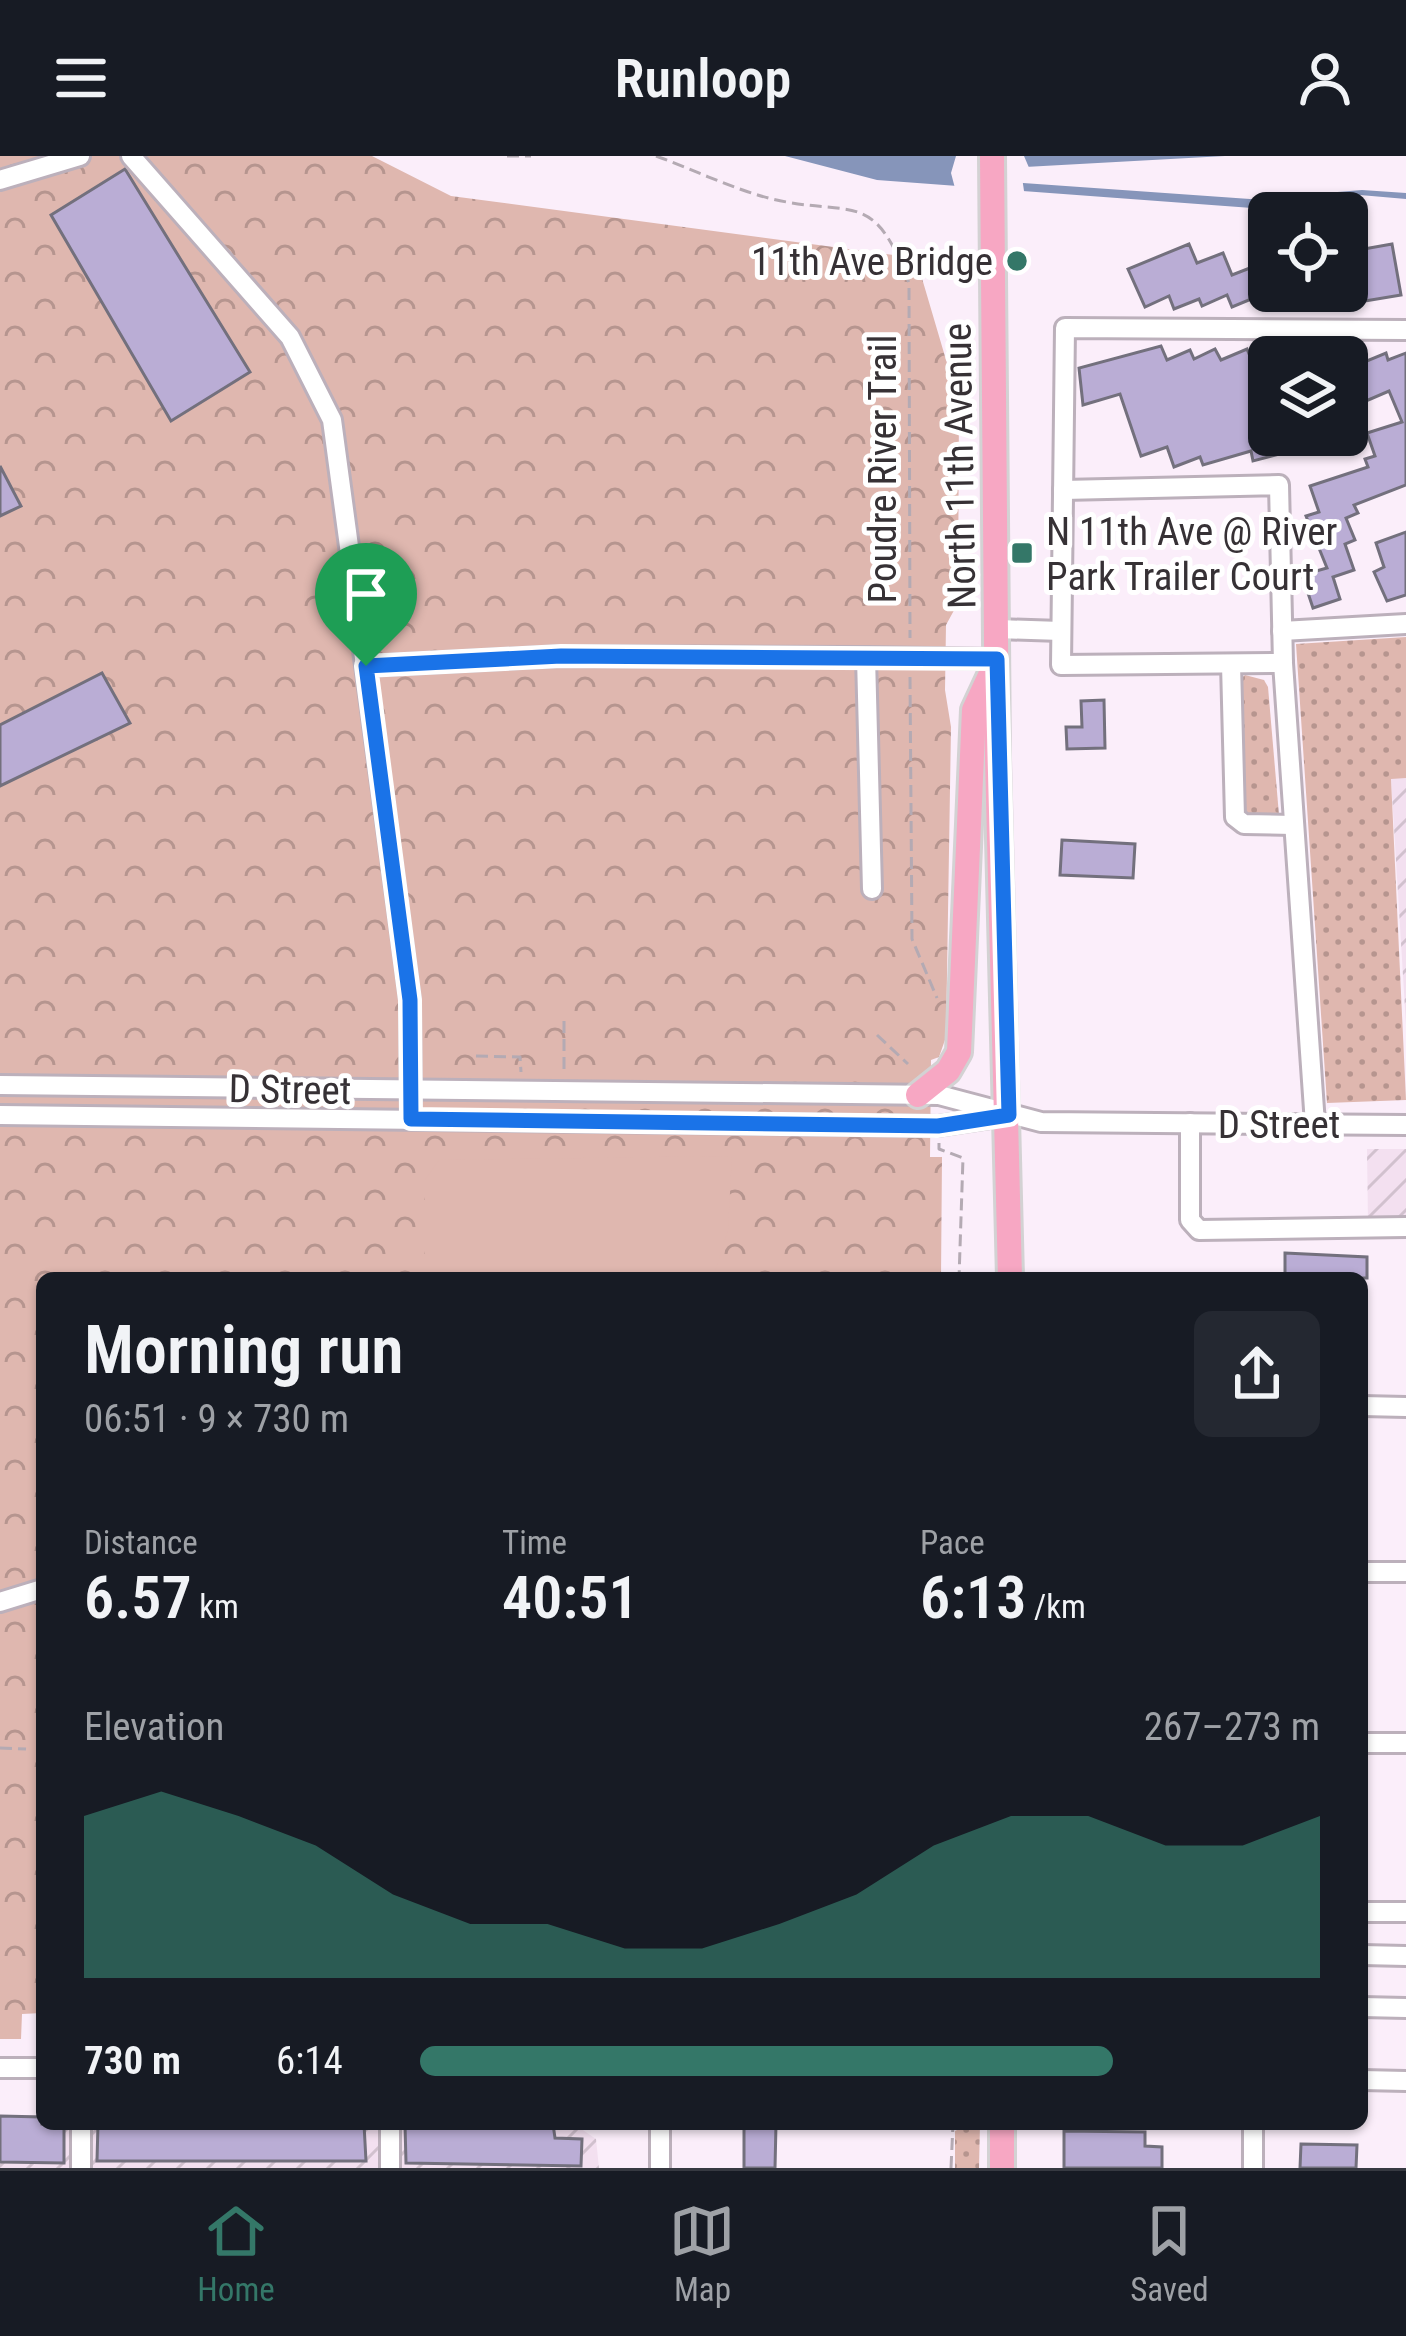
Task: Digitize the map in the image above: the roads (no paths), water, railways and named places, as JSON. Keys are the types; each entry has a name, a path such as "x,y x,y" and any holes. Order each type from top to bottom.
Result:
{"main road":[{"name":"North 11th Avenue","path":"992,156 1010,1272"},
{"path":"918,1095 948,1071 959,1052 974,710 997,659"},
{"path":"1002,2130 1002,2168"}],"street":[{"path":"0,180 80,156"},
{"path":"131,156 290,337 323,393 345,501 410,1000 411,1119"},
{"path":"1283,663 1061,665 1065,328 1406,331"},
{"path":"1064,490 1279,485 1283,663 1315,1124"},
{"path":"1282,631 1406,624"},
{"path":"997,629 1061,631"},
{"path":"366,666 561,656 997,659"},
{"path":"866,657 872,889"},
{"path":"1231,664 1235,817 1244,824 1293,825"},
{"name":"D Street","path":"0,1085 412,1084 958,1096 1041,1122 1406,1125"},
{"name":"D Street","path":"0,1115 938,1126 1009,1115"},
{"path":"1190,1123 1190,1220 1199,1230 1406,1227"},
{"path":"1368,1406 1406,1406"},
{"path":"1368,1572 1406,1572"},
{"path":"0,1602 36,1590"},
{"path":"1368,1742 1406,1743"},
{"path":"1368,1912 1406,1912"},
{"path":"1368,1955 1406,1956"},
{"path":"1368,2007 1406,2008"},
{"path":"0,2068 36,2068"},
{"path":"1368,2080 1406,2080"},
{"path":"81,2130 81,2168"},
{"path":"390,2168 391,2130"},
{"path":"660,2130 660,2168"},
{"path":"1253,2130 1253,2168"}],"water":[{"path":"785,156 1225,156 1025,167 1009,182 1248,199 1248,208 877,180"},
{"path":"1362,190 1406,193 1406,199 1337,192"}],"place":[{"name":"11th Ave Bridge","path":"1017,261"},
{"name":"N 11th Ave @ River Park Trailer Court","path":"1022,553"}]}
